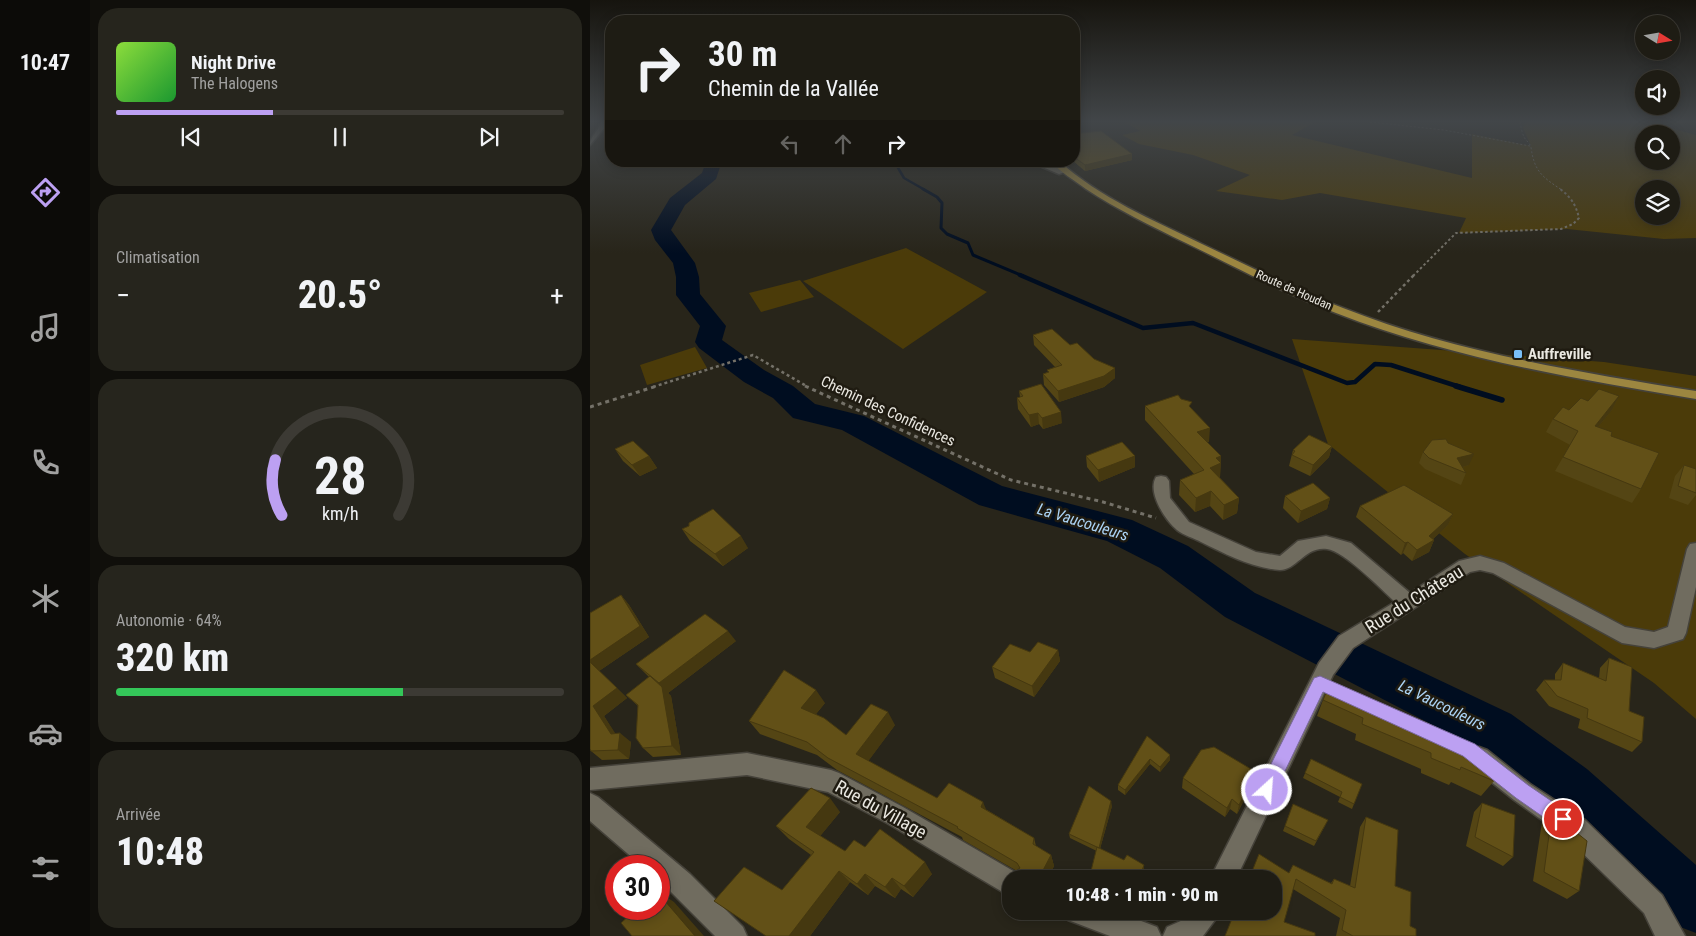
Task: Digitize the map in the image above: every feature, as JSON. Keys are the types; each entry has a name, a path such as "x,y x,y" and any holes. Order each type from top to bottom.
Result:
{"main road":[{"name":"Route de Houdan","path":"1061,167 1123,209 1296,292 1369,321 1465,350 1616,382 1696,395"},
{"name":"Route de Houdan","path":"1556,369 1610,374 1696,387"}],"street":[{"path":"1046,167 1059,172 1065,171"},
{"path":"1161,481 1162,499 1183,526 1252,558 1267,562 1283,563 1304,546 1326,542 1345,548 1409,603"},
{"name":"Rue du Château","path":"1228,870 1346,642 1465,566 1480,563 1498,568 1622,635 1654,640 1676,633 1696,549"},
{"path":"1460,746 1469,750 1522,792 1576,828 1653,904 1668,934"},
{"name":"Rue du Village","path":"590,779 747,764 831,781 895,815 1002,879"},
{"path":"590,805 681,883 734,936"},
{"path":"1103,920 1148,936"},
{"path":"1176,936 1192,928 1199,920"}],"path":[{"path":"1369,321 1456,233 1561,229 1573,224 1579,218 1578,208 1573,199 1565,191 1543,179 1534,166"},
{"name":"Chemin des Confidences","path":"590,407 753,355 796,381 840,403 1011,480 1103,502 1183,526"}],"shaded area":[{"path":"1223,166 1420,166 1472,178 1472,166 1635,166 1635,170 1680,170 1680,166 1696,166 1696,238 1664,239 1567,229 1459,233 1466,218 1320,193 1282,200 1216,191 1250,175"},
{"path":"906,248 987,292 903,349 803,281"},
{"path":"800,280 814,297 761,312 749,293"},
{"path":"1292,339 1604,362 1696,376 1696,719 1654,683 1465,554 1328,444"},
{"path":"695,347 707,368 647,385 640,365"}],"building":[{"path":"1052,329 1070,345 1077,343 1094,359 1115,368 1104,376 1058,391 1043,374 1049,372 1047,370 1062,365 1033,335"},
{"path":"1041,384 1061,412 1042,418 1038,413 1029,415 1017,398 1023,396 1019,391"},
{"path":"1599,389 1619,396 1595,426 1612,432 1611,436 1659,453 1641,489 1563,457 1578,431 1553,419 1563,407 1569,410 1581,398 1588,401"},
{"path":"1178,395 1181,399 1192,402 1189,406 1210,428 1197,432 1221,456 1216,458 1221,463 1210,468 1239,498 1224,505 1211,491 1196,498 1180,480 1204,470 1145,406"},
{"path":"1309,435 1332,446 1313,465 1292,455 1295,451 1293,450"},
{"path":"1446,439 1448,443 1474,454 1457,458 1466,473 1429,458 1423,452 1432,440"},
{"path":"633,441 649,456 632,465 615,449"},
{"path":"1122,442 1135,456 1098,470 1086,456"},
{"path":"1684,465 1696,469 1696,493 1678,486"},
{"path":"1313,483 1330,498 1301,511 1285,496"},
{"path":"1404,485 1453,514 1429,536 1434,540 1417,550 1408,542 1405,543 1360,506"},
{"path":"713,509 741,536 715,554 682,529"},
{"path":"621,595 640,626 590,660 590,613"},
{"path":"705,614 728,631 659,683 636,664"},
{"path":"1038,642 1058,650 1032,686 992,667 1010,644 1030,652"},
{"path":"1609,658 1632,667 1629,711 1644,717 1642,742 1587,718 1588,709 1557,696 1544,680 1561,680 1563,663 1606,681"},
{"path":"590,662 617,688 593,706 611,734 620,733 618,750 591,751 590,749"},
{"path":"784,670 816,690 801,708 824,718 846,735 871,704 888,712 856,754 937,798 949,783 983,802 981,807 1034,838 1033,844 1051,855 1043,870 1017,870 1020,868 1017,863 958,827 828,758 807,742 749,721"},
{"path":"650,676 662,687 672,746 643,748 636,738 638,705 626,695"},
{"path":"1330,683 1471,744 1496,763 1494,781 1461,767 1460,770 1431,758 1431,753 1362,724 1363,718 1323,700"},
{"path":"1147,736 1170,755 1160,767 1150,759 1125,790 1118,785"},
{"path":"1214,747 1256,772 1239,805 1232,799 1227,808 1183,778 1201,750"},
{"path":"1311,759 1362,784 1354,804 1340,797 1342,792 1305,773"},
{"path":"1089,786 1111,801 1099,848 1069,834"},
{"path":"811,788 830,798 806,827 845,851 854,840 865,847 880,829 925,862 904,886 892,878 885,887 865,874 857,884 839,871 789,936 766,936 714,901 744,867 782,890 814,852 776,826"},
{"path":"1482,803 1515,815 1513,857 1475,837"},
{"path":"1293,804 1328,820 1316,841 1285,826"},
{"path":"1552,813 1587,841 1579,891 1544,872"},
{"path":"1366,817 1398,830 1395,886 1411,892 1410,926 1416,929 1416,936 1353,936 1342,930 1346,910 1296,879 1284,922 1315,933 1315,936 1225,936 1231,920 1282,920 1282,870 1253,870 1259,854 1289,873 1293,865 1332,884 1334,879 1355,888"},
{"path":"1097,847 1124,860 1127,855 1144,865 1142,870 1091,870"},
{"path":"670,907 695,936 632,936 621,923 624,920 670,920"}],"waterway":[{"name":"La Vaucouleurs","path":"712,167 710,175 677,202 661,230 686,267 688,295 713,326 708,342 754,376 783,392 804,411 853,423 991,496 1119,530 1174,557 1240,605 1494,731 1569,787 1696,904"},
{"path":"898,167 904,178 925,190"},
{"path":"923,189 937,197 942,203 941,228 947,234 968,243 973,255 1023,276"},
{"path":"1020,275 1143,328 1193,323 1347,383 1355,382 1375,364 1391,365 1460,387"},
{"path":"1456,386 1502,400"}],"place":[{"name":"Auffreville","path":"1518,354"}],"route":[{"path":"1267,790 1320,683 1469,750 1522,792 1563,819"}]}
